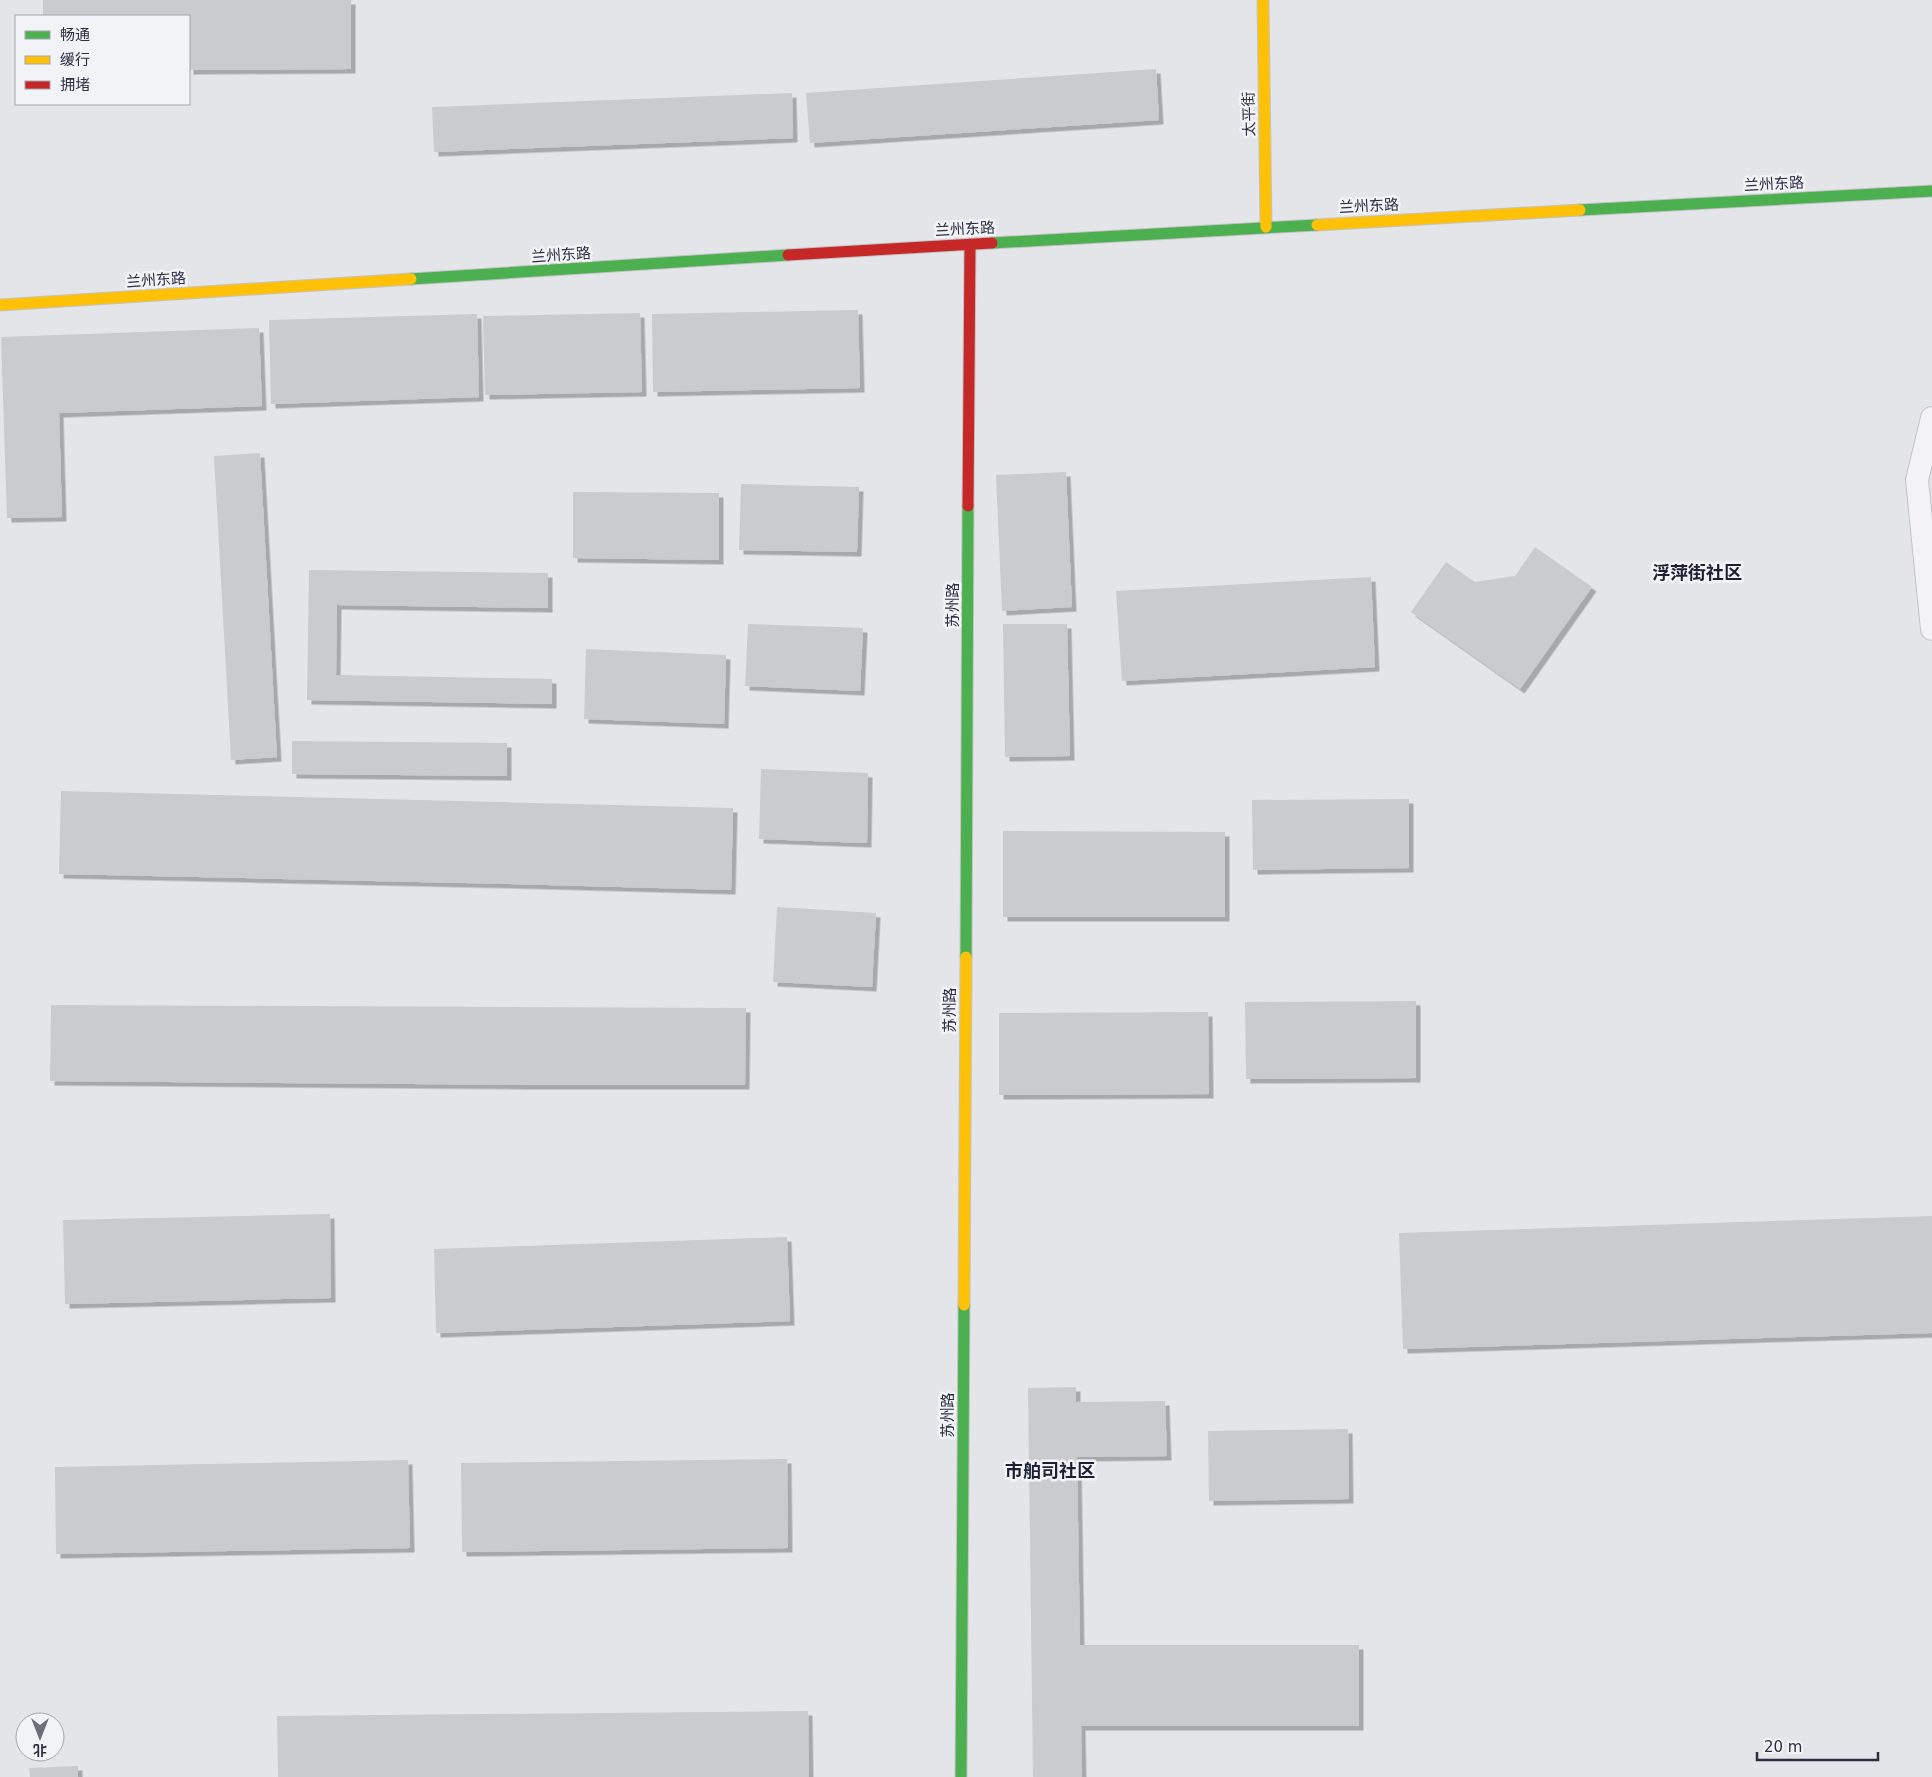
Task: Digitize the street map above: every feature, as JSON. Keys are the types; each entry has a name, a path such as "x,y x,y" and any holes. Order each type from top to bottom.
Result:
{"main road":[{"name":"太平街","path":"1263,0 1266,227"},
{"name":"兰州东路","path":"0,305 970,244 1932,191"},
{"name":"苏州路","path":"961,1777 970,244"}],"lane":[{"path":"1932,418 1917,480 1932,629"}],"building":[{"path":"43,0 351,0 351,69 190,70 190,15 43,15"},
{"path":"1156,69 1159,120 810,143 806,93"},
{"path":"792,93 793,138 434,152 432,107"},
{"path":"858,310 860,388 653,392 652,314"},
{"path":"640,313 642,392 485,395 483,316"},
{"path":"477,314 479,397 271,404 269,320"},
{"path":"259,328 262,406 59,413 62,517 7,518 1,337"},
{"path":"260,453 277,757 231,760 214,456"},
{"path":"1066,472 1072,607 1002,611 996,475"},
{"path":"741,484 859,487 857,552 739,550"},
{"path":"573,492 719,493 719,560 573,558"},
{"path":"1535,547 1592,587 1520,689 1411,612 1446,562 1475,582 1515,576"},
{"path":"309,570 548,573 548,608 337,605 336,675 552,679 552,704 307,700"},
{"path":"1371,577 1375,667 1122,681 1116,591"},
{"path":"748,624 863,628 860,691 745,686"},
{"path":"1003,624 1067,624 1070,756 1005,757"},
{"path":"586,649 726,655 724,724 584,719"},
{"path":"292,741 507,743 507,776 292,774"},
{"path":"761,769 868,773 867,843 759,839"},
{"path":"61,791 733,808 731,890 59,874"},
{"path":"1409,799 1409,868 1253,870 1252,800"},
{"path":"1003,831 1225,832 1225,917 1003,917"},
{"path":"777,907 876,913 872,987 773,982"},
{"path":"1416,1001 1416,1078 1246,1079 1245,1002"},
{"path":"51,1005 746,1008 745,1085 50,1081"},
{"path":"1208,1012 1209,1094 999,1095 999,1013"},
{"path":"330,1214 331,1298 65,1304 63,1220"},
{"path":"1932,1216 1932,1333 1403,1349 1399,1233"},
{"path":"787,1237 790,1321 436,1333 434,1249"},
{"path":"1076,1387 1076,1402 1165,1401 1167,1456 1077,1457 1080,1645 1359,1645 1359,1726 1081,1726 1082,1777 1033,1777 1028,1388"},
{"path":"1348,1429 1349,1499 1209,1501 1208,1431"},
{"path":"787,1459 788,1548 462,1552 461,1463"},
{"path":"408,1460 410,1548 56,1554 55,1467"},
{"path":"808,1711 809,1777 278,1777 277,1716"},
{"path":"78,1766 78,1777 30,1777 29,1768"}],"traffic: fast":[{"path":"1580,210 1932,191"},
{"path":"992,243 1317,225"},
{"path":"411,279 788,255"},
{"path":"966,957 968,506"},
{"path":"961,1777 964,1305"}],"traffic: slow":[{"path":"1263,0 1266,227"},
{"path":"1317,225 1580,210"},
{"path":"0,305 411,279"},
{"path":"964,1305 966,957"}],"traffic: jam":[{"path":"788,255 992,243"},
{"path":"968,506 970,244"}],"district":[{"name":"浮萍街社区","path":"1697,572"},
{"name":"市舶司社区","path":"1050,1470"}]}
